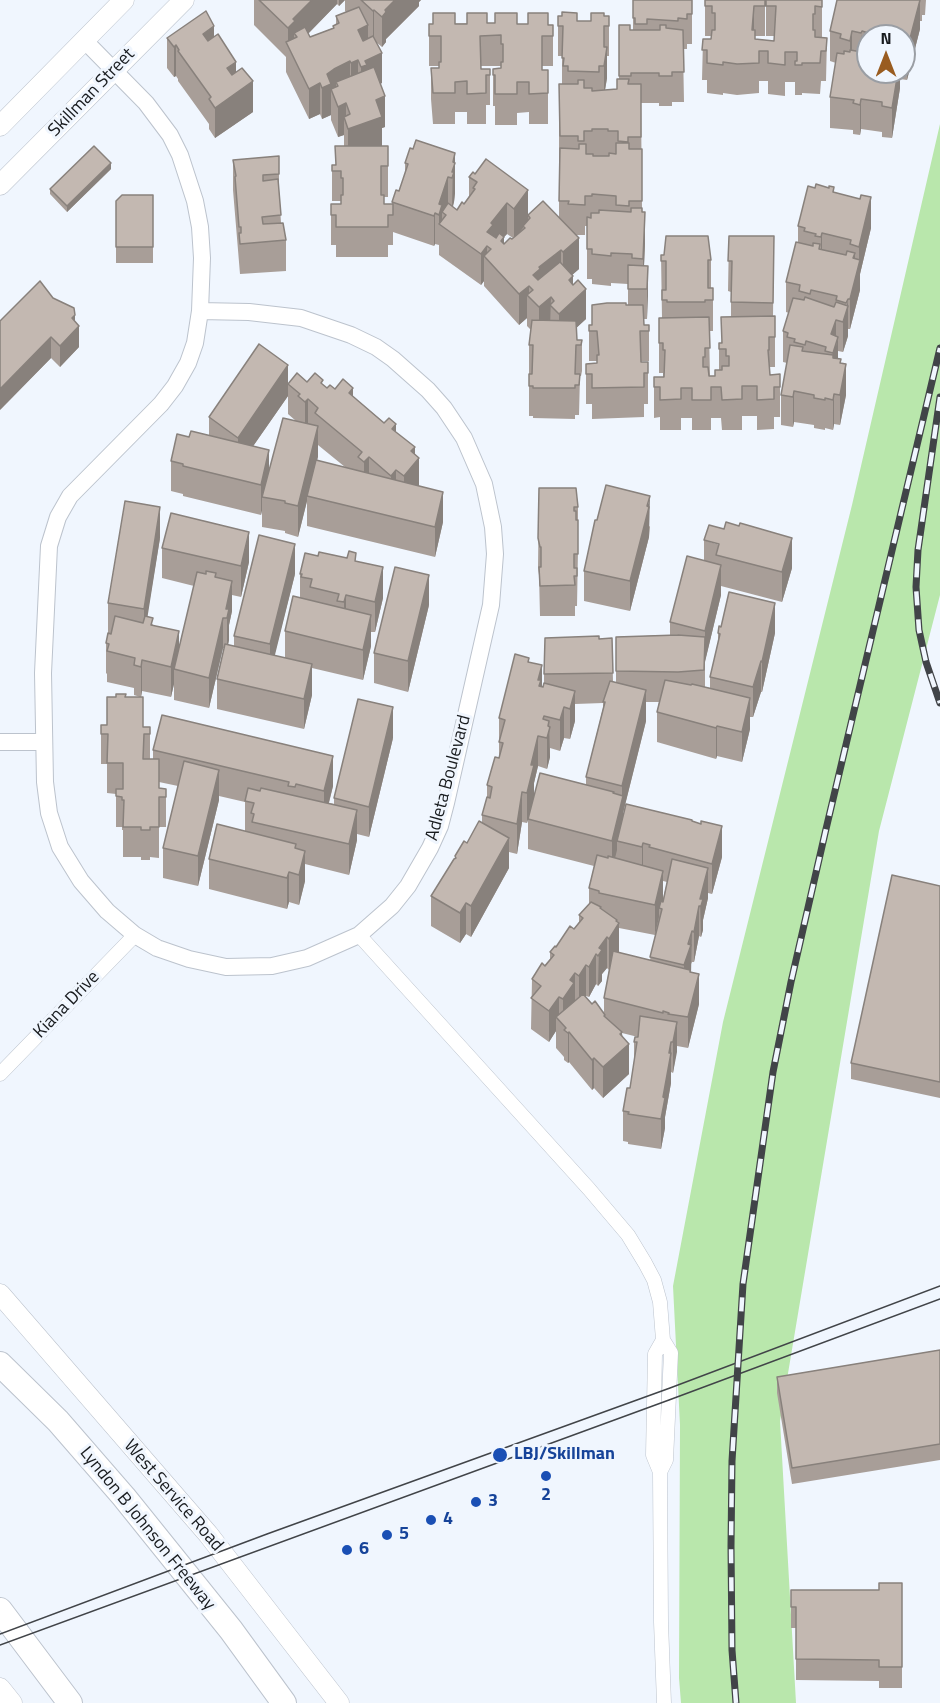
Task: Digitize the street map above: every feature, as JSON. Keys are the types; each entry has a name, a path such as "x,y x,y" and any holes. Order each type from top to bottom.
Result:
{"highway":[{"name":"Lyndon B Johnson Freeway","path":"0,1364 58,1421 124,1497 231,1630 284,1703"},
{"path":"0,1610 70,1703"}],"main road":[{"path":"0,126 124,0"},
{"name":"Skillman Street","path":"0,185 184,0"},
{"name":"West Service Road","path":"0,1294 208,1534 339,1703"},
{"path":"0,1688 12,1703"}],"street":[{"name":"Adleta Boulevard","path":"84,40 146,103 180,154 188,175 200,227 202,258 200,311 195,343 188,363 175,386 161,404 70,496 58,517 49,546 46,567 44,742 45,782 50,813 60,847 81,881 107,912 135,935 157,948 189,959 226,967 272,966 307,958 359,935 392,906 408,886 430,848 440,826 491,605 495,554 490,505 473,456 450,416 410,372 376,347 324,324 301,318 249,312 200,311"},
{"path":"0,742 44,742"},
{"name":"Kiana Drive","path":"0,1074 135,935"},
{"path":"359,935 628,1235 654,1280 660,1302 663,1340 671,1353 666,1460 660,1472"},
{"path":"663,1340 655,1354 653,1455 660,1472 664,1703"}],"green space":[{"path":"940,124 940,595 879,831 780,1421 796,1703 681,1703 679,1678 680,1425 673,1286 723,1022 852,505"}],"building":[{"path":"259,0 312,0 293,19 295,21 288,28"},
{"path":"361,0 395,0 385,10 382,17"},
{"path":"633,0 692,0 692,14 687,14 687,19 678,18 678,21 647,19 647,24 635,24"},
{"path":"705,0 765,0 765,6 754,6 752,30 755,30 755,39 774,41 776,6 766,6 766,0 822,0 822,7 815,6 813,30 815,30 815,37 827,38 826,51 821,51 820,63 802,63 802,65 795,65 797,52 785,52 785,65 768,63 768,51 759,51 759,63 723,62 723,65 707,63 707,50 702,50 703,39 711,39 712,30 715,30 715,13 712,13 712,6 705,6"},
{"path":"837,0 920,0 914,24 856,24 856,32 852,31 850,41 840,38 841,34 830,31"},
{"path":"359,7 368,25 358,30 363,41 373,36 382,53 365,61 367,65 361,67 358,60 351,63 350,61 327,74 331,84 322,88 320,83 309,89 286,42 297,37 294,33 305,27 310,37 334,28 333,26 339,23 336,16"},
{"path":"206,11 214,26 203,34 208,41 218,34 236,62 227,68 232,75 242,68 253,81 215,108 209,99 211,97 176,45 174,47 167,38"},
{"path":"562,12 577,13 577,21 591,21 591,13 604,13 604,16 609,16 609,26 604,26 604,47 607,47 604,66 599,66 599,72 568,71 568,66 563,66 563,26 558,26 558,16 562,16"},
{"path":"433,13 455,13 455,24 467,24 467,13 487,13 487,23 495,23 495,13 517,13 517,24 528,24 528,13 548,13 548,25 553,25 553,36 542,36 542,70 548,70 548,93 529,94 529,82 517,82 517,94 495,94 493,69 501,68 501,62 503,62 501,35 480,36 481,69 490,69 490,75 486,75 486,93 467,94 467,81 455,82 455,93 433,93 431,68 439,68 439,62 441,62 441,36 429,36 429,24 433,24"},
{"path":"619,25 630,25 630,30 660,30 660,25 666,25 666,28 683,30 684,72 672,72 672,76 659,76 659,73 631,73 631,76 619,76"},
{"path":"850,50 856,51 856,84 896,84 892,108 882,106 882,102 861,99 860,105 853,103 854,100 830,97 837,53 850,52"},
{"path":"374,67 385,96 376,100 382,117 348,129 344,117 350,114 346,103 338,107 331,89 338,86 336,82"},
{"path":"617,79 629,79 628,84 641,84 641,137 628,137 628,142 618,141 618,131 608,131 608,129 584,131 584,141 578,141 578,136 560,136 559,84 578,84 578,80 584,80 584,88 592,88 592,91 617,89"},
{"path":"416,140 455,153 452,172 454,172 452,178 448,177 439,204 442,205 439,215 435,213 434,216 392,202 396,190 399,191 408,164 405,163 410,148 413,149"},
{"path":"616,143 629,143 629,149 642,149 642,201 629,201 629,206 616,205 616,196 592,194 592,196 585,196 585,205 559,201 560,148 579,149 579,144 586,144 586,154 609,156 609,153 616,154"},
{"path":"94,146 111,163 67,206 50,189"},
{"path":"335,146 388,146 388,166 381,166 381,195 384,195 384,204 393,204 393,215 388,215 388,227 336,227 336,215 331,215 331,204 341,204 343,178 341,178 341,171 332,171 332,165 336,165"},
{"path":"279,156 279,174 263,175 263,181 278,179 281,215 262,217 263,224 283,223 286,240 240,244 241,227 239,227 233,160"},
{"path":"486,159 528,190 514,209 507,203 491,223 493,225 487,232 496,238 499,233 504,237 501,241 504,244 525,228 523,226 530,218 528,215 543,201 579,238 563,252 561,250 539,267 540,269 533,275 538,280 560,262 573,276 569,280 573,285 578,280 586,289 559,314 550,305 554,301 551,297 539,307 527,295 533,290 529,286 519,294 484,256 491,249 487,246 481,254 439,224 446,215 442,212 448,203 457,210 475,189 473,188 477,182 469,177 473,172 475,174"},
{"path":"816,184 829,188 829,186 834,187 833,192 860,199 861,195 871,197 859,247 850,244 851,240 822,233 821,237 815,236 816,234 804,231 805,228 798,226 808,186 815,188"},
{"path":"122,195 153,195 153,247 116,247 116,201"},
{"path":"631,208 642,208 642,212 645,212 643,259 632,258 632,254 611,253 611,256 592,254 592,249 587,249 587,217 591,218 591,213 599,213 599,210 631,212"},
{"path":"666,236 708,236 711,260 708,260 708,288 713,288 713,300 667,302 667,300 662,300 662,290 666,290 666,261 661,261 661,255 664,255"},
{"path":"729,236 774,236 773,303 731,302 732,261 728,261"},
{"path":"796,242 813,246 813,243 820,244 819,249 846,255 847,251 855,253 853,258 860,260 850,299 846,303 836,300 837,296 811,290 810,294 799,291 800,285 786,282"},
{"path":"628,265 648,266 647,289 628,289"},
{"path":"40,281 53,298 74,308 75,315 72,318 79,326 60,346 51,337 0,389 0,321"},
{"path":"805,297 834,307 836,302 848,306 843,322 836,320 831,334 838,337 833,353 825,351 826,347 806,341 805,345 794,342 795,339 787,337 788,333 783,331 793,298 804,300"},
{"path":"607,303 643,305 644,325 649,325 649,331 640,331 641,362 648,362 648,373 644,373 644,387 592,388 592,374 586,374 586,364 597,363 597,355 599,355 597,331 589,331 589,325 592,325 592,305"},
{"path":"775,316 775,337 769,337 768,350 770,375 780,374 780,387 774,387 774,399 757,400 757,386 742,386 742,399 722,400 721,387 711,387 711,400 692,400 692,388 681,388 681,399 660,400 660,387 654,387 654,377 664,377 665,350 663,350 663,343 659,343 659,318 709,317 710,348 705,348 703,367 708,367 709,376 715,376 715,370 722,370 722,366 729,366 726,349 719,349 719,343 722,343 721,317"},
{"path":"532,320 576,321 577,340 582,340 581,345 576,345 575,374 580,374 579,385 575,385 575,388 533,388 529,386 529,374 532,374 533,345 529,345"},
{"path":"259,344 288,365 238,438 209,417"},
{"path":"790,345 803,347 802,351 833,355 833,358 841,359 840,363 846,364 840,395 834,394 833,400 825,398 825,400 794,391 793,397 781,395"},
{"path":"297,373 307,382 315,373 323,380 321,383 327,388 330,385 335,389 343,379 353,388 349,393 384,423 389,418 396,424 392,429 415,447 411,451 419,458 404,476 396,470 391,476 369,457 364,462 358,457 362,452 315,413 318,408 308,399 305,402 298,396 300,394 288,384"},
{"path":"283,418 318,426 298,506 262,497"},
{"path":"191,431 269,450 261,485 171,461 177,434 189,437"},
{"path":"316,460 443,492 435,527 307,496"},
{"path":"606,485 650,496 630,581 584,571 595,520 597,520"},
{"path":"539,488 576,488 578,507 574,507 574,511 576,511 576,520 578,520 578,554 574,554 574,568 577,568 577,576 574,576 575,585 540,586"},
{"path":"125,501 160,507 144,609 108,603"},
{"path":"171,513 249,532 241,566 162,548"},
{"path":"726,522 739,526 740,523 792,538 782,572 716,555 719,544 704,540 709,525 724,529"},
{"path":"259,535 295,544 270,644 234,636"},
{"path":"349,551 356,553 355,561 383,567 375,602 346,595 344,602 337,601 339,594 310,587 312,579 301,577 305,553 318,556 319,552 347,558"},
{"path":"687,556 721,565 705,631 670,622"},
{"path":"395,567 429,575 408,661 374,653"},
{"path":"206,571 216,573 215,577 232,581 226,609 229,609 227,618 223,618 209,678 174,669 197,572 206,574"},
{"path":"729,592 775,603 762,662 753,687 710,677 720,634 718,633 719,626 721,627"},
{"path":"293,596 371,615 363,650 285,631"},
{"path":"115,616 143,623 145,616 153,618 151,625 179,631 171,667 142,660 141,667 134,665 135,658 107,651 108,633 111,634"},
{"path":"678,635 705,637 704,670 616,671 616,637"},
{"path":"599,636 599,639 612,638 613,673 544,674 545,638"},
{"path":"225,644 312,664 304,699 217,679"},
{"path":"515,654 529,658 528,662 542,665 538,680 541,680 539,686 543,687 544,683 575,691 570,709 564,707 560,720 544,716 543,719 549,721 548,726 550,727 547,738 538,736 531,765 534,765 527,793 522,792 517,824 482,815 487,797 490,798 492,787 487,785 495,757 499,758 503,743 499,742 505,720 499,718"},
{"path":"665,680 750,698 742,732 717,726 716,728 657,712"},
{"path":"610,681 646,690 622,786 586,777"},
{"path":"116,694 126,694 125,697 143,697 143,727 150,727 150,734 144,734 143,759 159,759 159,788 166,789 166,797 159,797 159,827 150,827 150,830 141,830 141,827 123,827 124,800 116,796 116,789 123,789 123,763 107,763 108,734 101,734 101,725 107,725 107,697 116,697"},
{"path":"358,699 393,707 369,807 334,798"},
{"path":"162,715 333,756 324,791 296,784 295,787 288,786 289,782 153,750"},
{"path":"184,761 219,770 198,856 163,848"},
{"path":"540,773 623,796 612,841 528,819"},
{"path":"248,788 260,791 261,788 357,810 349,844 252,822 254,814 251,813 254,803 245,801"},
{"path":"626,804 701,824 701,821 722,826 712,864 649,847 650,845 643,843 642,847 617,841"},
{"path":"479,821 509,838 471,906 466,903 460,913 431,896 456,858 464,841 467,843"},
{"path":"217,824 296,844 295,848 305,851 299,875 289,872 287,878 209,859"},
{"path":"597,855 663,871 655,905 599,893 589,888"},
{"path":"672,859 708,868 700,899 703,899 699,906 694,932 692,931 688,944 691,945 684,965 650,957 662,909 659,908 661,901 663,902"},
{"path":"892,875 940,886 940,1082 851,1063"},
{"path":"591,902 601,907 619,923 609,939 607,937 599,948 602,950 598,956 596,954 589,967 586,965 579,976 575,973 570,980 574,983 563,999 559,997 549,1011 531,998 541,986 532,979 542,963 545,966 554,955 550,952 570,926 574,929 583,918 579,915"},
{"path":"613,951 699,974 688,1017 604,998"},
{"path":"583,994 592,1004 595,1001 604,1016 622,1032 620,1034 629,1044 603,1067 594,1058 592,1060 569,1032 564,1030 566,1028 556,1017"},
{"path":"640,1016 677,1022 669,1053 671,1053 661,1119 628,1114 629,1112 623,1111 627,1088 630,1088 637,1042 634,1042 635,1037 638,1037"},
{"path":"940,1350 940,1444 792,1468 777,1377"},
{"path":"879,1583 902,1583 902,1667 879,1667 879,1660 796,1659 796,1607 791,1607 791,1590 879,1590"}],"tram line":[{"path":"0,1634 267,1534 670,1388 940,1286"},
{"path":"0,1645 940,1299"}],"railway":[{"path":"736,1703 732,1650 732,1461 743,1284 773,1072 826,829 940,348"},
{"path":"940,397 918,550 916,587 919,630 926,662 940,703"}],"place":[{"name":"LBJ/Skillman","path":"500,1455"},
{"name":"2","path":"546,1476"},
{"name":"3","path":"476,1502"},
{"name":"4","path":"431,1520"},
{"name":"5","path":"387,1535"},
{"name":"6","path":"347,1550"}]}
